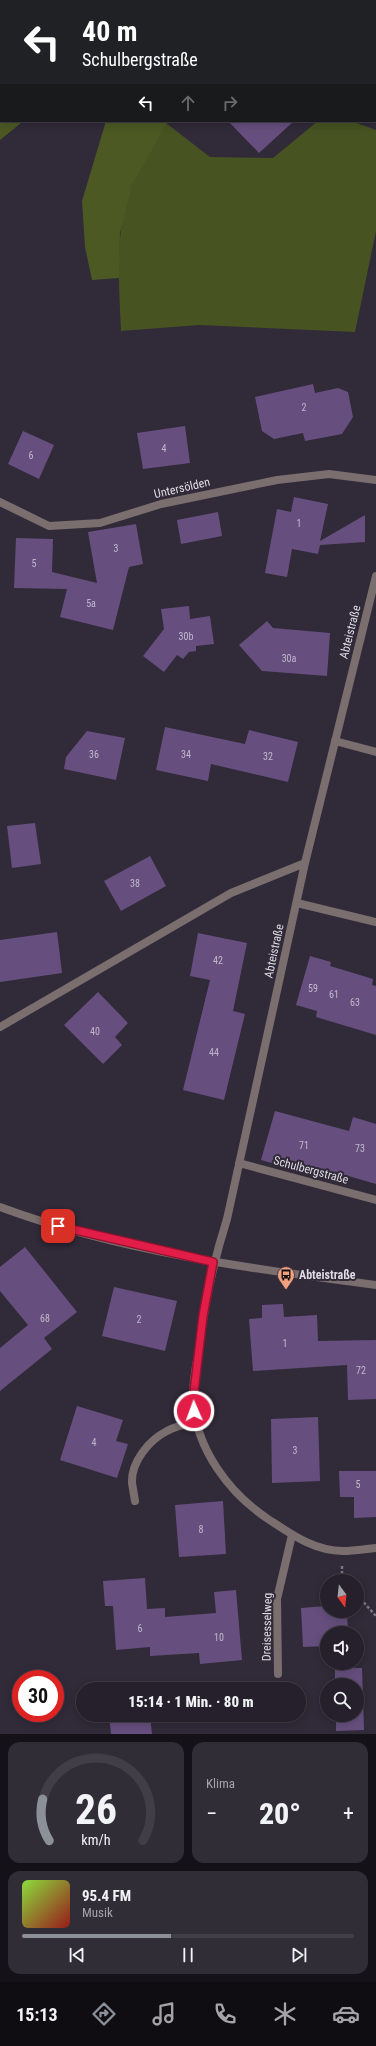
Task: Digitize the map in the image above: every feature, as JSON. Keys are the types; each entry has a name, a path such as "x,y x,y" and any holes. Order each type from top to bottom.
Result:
{"street":[{"name":"Untersölden","path":"0,502 49,526 100,523 161,504 277,480 329,474 376,480"},
{"name":"Abteistraße","path":"213,1262 227,1219 305,863 376,576"},
{"path":"335,741 376,752"},
{"path":"0,1027 231,893 305,863"},
{"path":"297,903 376,922"},
{"name":"Schulbergstraße","path":"239,1163 376,1200"},
{"path":"0,1207 30,1218 106,1238 213,1262 376,1285"},
{"path":"213,1262 203,1316 193,1400 196,1422 208,1454 228,1483 252,1508 292,1535 317,1547 342,1551 376,1548"},
{"path":"135,1501 132,1481 136,1465 144,1451 153,1440 168,1430 196,1422"},
{"name":"Dreisesselweg","path":"278,1674 277,1599 292,1535"}],"path":[{"path":"364,1603 376,1616"}],"green space":[{"path":"0,122 20,122 21,123 0,140"},
{"path":"106,122 167,122 132,185 120,233 119,278 92,280 85,247 82,201"},
{"path":"317,122 354,122 376,130 376,231 355,332 199,325 121,331 119,257 122,220 132,185 139,169 166,123 210,157 273,158"}],"building":[{"path":"229,122 293,122 259,153"},
{"path":"313,384 315,393 338,388 348,392 353,417 342,434 305,441 303,433 274,439 262,431 255,397"},
{"path":"185,426 190,463 143,469 137,433"},
{"path":"23,431 54,445 39,479 8,464"},
{"path":"294,497 328,504 320,541 365,515 365,542 320,545 318,554 292,549 287,577 265,573 277,509 291,512"},
{"path":"218,512 222,536 181,544 177,520"},
{"path":"136,524 143,564 129,567 113,630 60,617 67,589 14,588 16,538 53,539 52,572 97,583 88,532"},
{"path":"189,606 190,619 210,616 214,644 196,646 196,651 189,652 183,659 177,655 164,672 143,656 164,629 161,609"},
{"path":"267,621 273,628 330,633 327,676 262,671 239,645"},
{"path":"165,727 245,744 249,730 298,742 288,782 211,764 208,781 156,770"},
{"path":"87,731 125,738 116,780 64,769 66,757"},
{"path":"35,823 41,864 12,868 7,826"},
{"path":"150,856 166,886 121,911 104,881"},
{"path":"57,932 62,973 0,982 0,940"},
{"path":"198,933 247,943 233,1011 245,1014 224,1100 183,1090 210,980 190,976"},
{"path":"310,956 331,962 330,966 373,979 372,985 376,986 376,1035 316,1017 317,1011 296,1005"},
{"path":"98,992 128,1023 115,1037 122,1045 103,1064 64,1025"},
{"path":"275,1111 349,1131 353,1117 376,1124 376,1184 335,1172 333,1180 261,1160"},
{"path":"25,1247 77,1312 44,1338 52,1349 0,1391 0,1348 28,1325 0,1291 0,1267"},
{"path":"114,1287 177,1301 165,1351 102,1336"},
{"path":"283,1304 284,1317 317,1315 318,1341 376,1340 376,1399 348,1400 347,1365 253,1371 249,1319 262,1318 262,1305"},
{"path":"77,1406 123,1420 116,1441 128,1444 117,1478 60,1460"},
{"path":"318,1417 320,1481 272,1483 271,1419"},
{"path":"339,1471 376,1471 376,1517 354,1518 354,1497 340,1497"},
{"path":"223,1501 226,1554 179,1557 175,1505"},
{"path":"145,1578 147,1609 165,1608 165,1617 216,1613 214,1592 236,1590 242,1660 200,1664 199,1653 150,1656 150,1647 116,1650 113,1606 105,1606 103,1581"},
{"path":"320,1607 320,1618 347,1618 348,1626 320,1626 320,1646 303,1647 301,1608"},
{"path":"335,1670 362,1670 362,1678 335,1678"},
{"path":"110,1722 151,1722 152,1734 111,1734"},
{"path":"336,1722 364,1722 364,1730 336,1731"}],"place":[{"name":"Abteistraße","path":"286,1290"}],"route":[{"path":"58,1226 213,1262 203,1316 193,1400 194,1411"}]}
